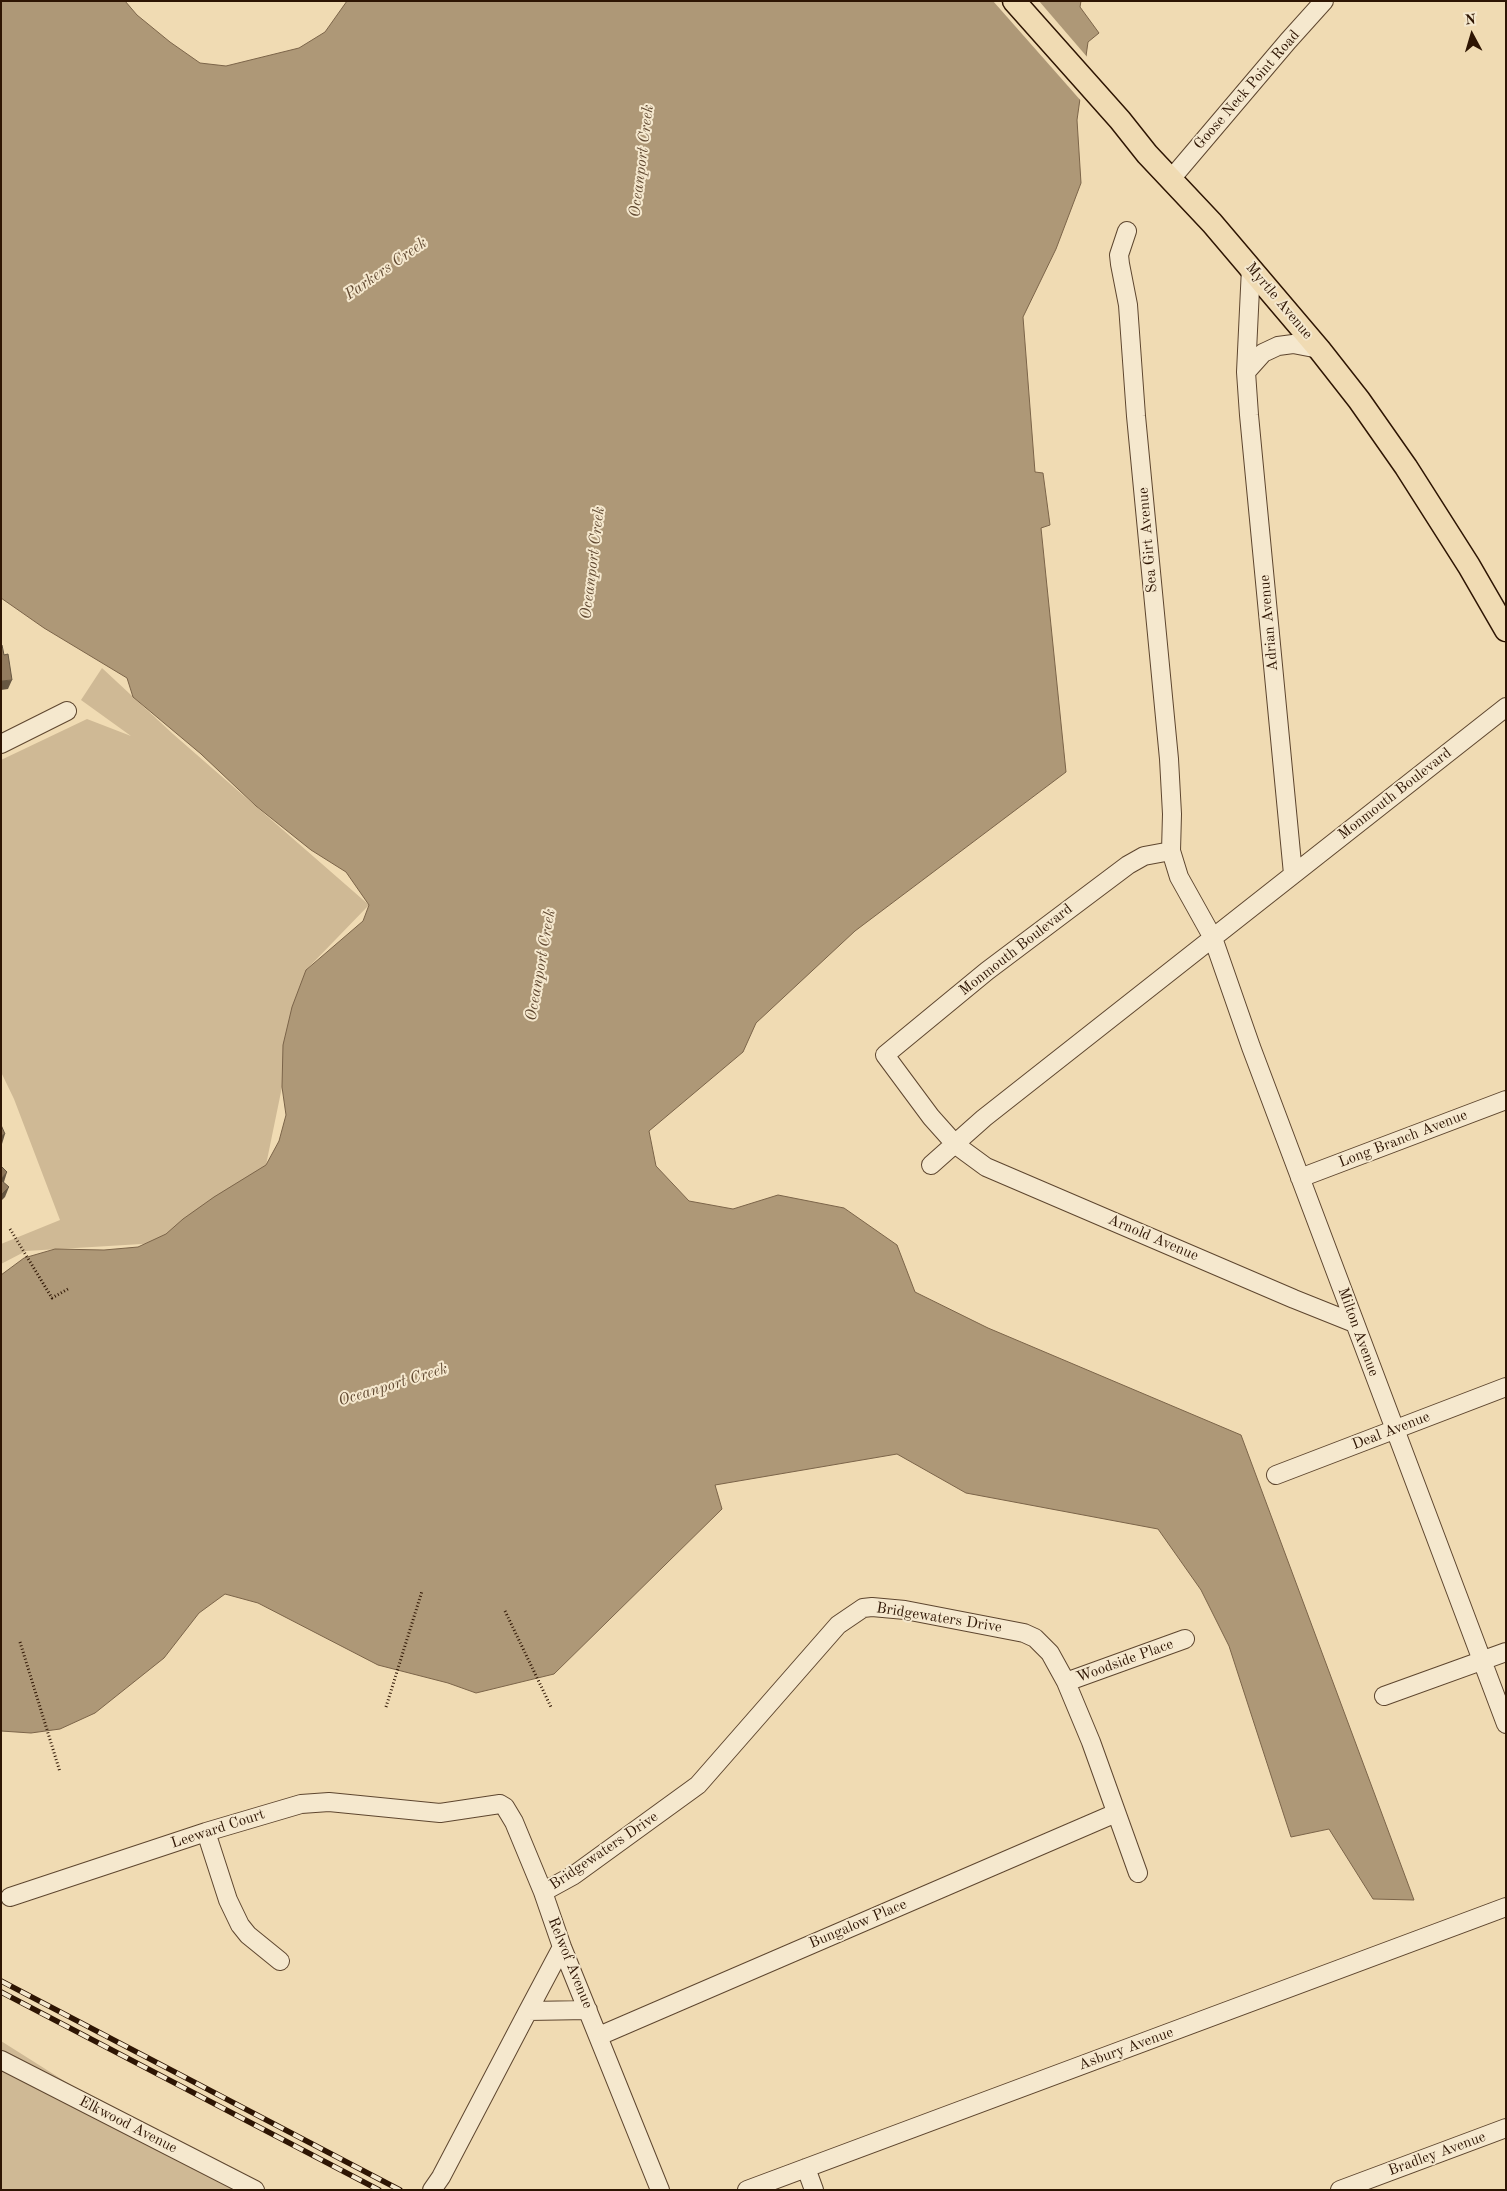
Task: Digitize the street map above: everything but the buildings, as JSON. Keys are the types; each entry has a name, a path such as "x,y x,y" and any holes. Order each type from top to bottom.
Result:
{"main road":[{"name":"Myrtle Avenue","path":"1014,1 1147,154 1251,268 1319,349 1359,400 1406,467 1502,620"}],"street":[{"name":"Goose Neck Point Road","path":"1171,179 1324,1"},
{"name":"Sea Girt Avenue","path":"1127,231 1119,256 1128,306 1137,426 1168,759 1172,814 1171,851"},
{"name":"Adrian Avenue","path":"1251,268 1246,372 1293,874"},
{"path":"1246,372 1263,353 1278,346 1293,344 1319,349"},
{"name":"Monmouth Boulevard","path":"931,1165 956,1145 984,1118 1506,707"},
{"path":"1,744 67,711"},
{"path":"1171,851 1179,877 1213,938"},
{"name":"Monmouth Boulevard","path":"956,1145 919,1102 885,1055 987,971 1128,865 1144,856 1171,851"},
{"name":"Milton Avenue","path":"1213,938 1354,1323 1506,1724"},
{"name":"Long Branch Avenue","path":"1300,1178 1506,1100"},
{"name":"Arnold Avenue","path":"956,1145 986,1166 1354,1323"},
{"name":"Deal Avenue","path":"1276,1475 1506,1387"},
{"name":"Bridgewaters Drive","path":"543,1892 574,1874 698,1784 838,1625 863,1608 872,1607 905,1610 1024,1633 1035,1638 1050,1653 1066,1682 1092,1742 1138,1874"},
{"name":"Woodside Place","path":"1066,1682 1185,1640"},
{"path":"1384,1696 1506,1652"},
{"name":"Leeward Court","path":"10,1897 206,1832 301,1804 329,1802 432,1812"},
{"name":"Relwof Avenue","path":"432,1812 452,1812 500,1804 505,1807 514,1822 543,1892 562,1947 660,2190"},
{"name":"Bungalow Place","path":"599,2036 1116,1813"},
{"path":"206,1832 228,1900 240,1925 248,1936 280,1961"},
{"name":"Asbury Avenue","path":"747,2190 1506,1907"},
{"path":"432,2190 441,2177 562,1947"},
{"path":"528,2011 588,2010"},
{"name":"Elkwood Avenue","path":"1,2060 255,2190"},
{"name":"Bradley Avenue","path":"1340,2190 1506,2128"},
{"path":"806,2168 814,2190"}],"path":[{"path":"10,1229 52,1298 68,1289"},
{"path":"386,1707 422,1591"},
{"path":"505,1611 551,1707"},
{"path":"20,1642 60,1772"}],"shaded area":[{"path":"102,668 173,734 369,905 306,970 266,1165 158,1243 26,1251 1,1264 1,1244 60,1220 14,1099 1,1072 1,760 87,719 131,736 81,700"},
{"path":"1,2041 237,2190 1,2190"}],"water":[{"path":"1,1 125,1 137,15 200,63 226,66 299,48 325,32 347,1 1081,1 1080,7 1099,33 1088,42 1077,120 1081,183 1056,249 1023,317 1035,472 1043,473 1050,525 1041,528 1066,772 855,931 756,1023 743,1052 649,1131 656,1166 689,1201 733,1209 778,1195 844,1208 897,1245 915,1292 988,1328 1241,1435 1414,1900 1373,1899 1329,1829 1291,1837 1229,1646 1201,1590 1158,1529 966,1493 897,1454 715,1485 722,1509 554,1674 476,1693 448,1683 378,1665 258,1603 225,1594 199,1613 164,1658 95,1713 60,1729 31,1733 1,1731 1,1275 24,1258 55,1249 104,1250 138,1247 166,1234 183,1219 214,1197 266,1165 279,1141 286,1115 282,1087 283,1045 292,1007 306,970 363,921 369,905 346,872 311,850 256,806 201,754 133,697 127,678 44,628 1,598"}],"pier":[{"path":"993,1 1039,1 1088,58 1082,102"}],"railway":[{"path":"1,1981 400,2190"},
{"path":"1,1992 379,2190"}],"water label":[{"name":"Oceanport Creek","path":"642,161"},
{"name":"Parkers Creek","path":"386,269"},
{"name":"Oceanport Creek","path":"593,563"},
{"name":"Oceanport Creek","path":"541,965"},
{"name":"Oceanport Creek","path":"393,1385"}]}
